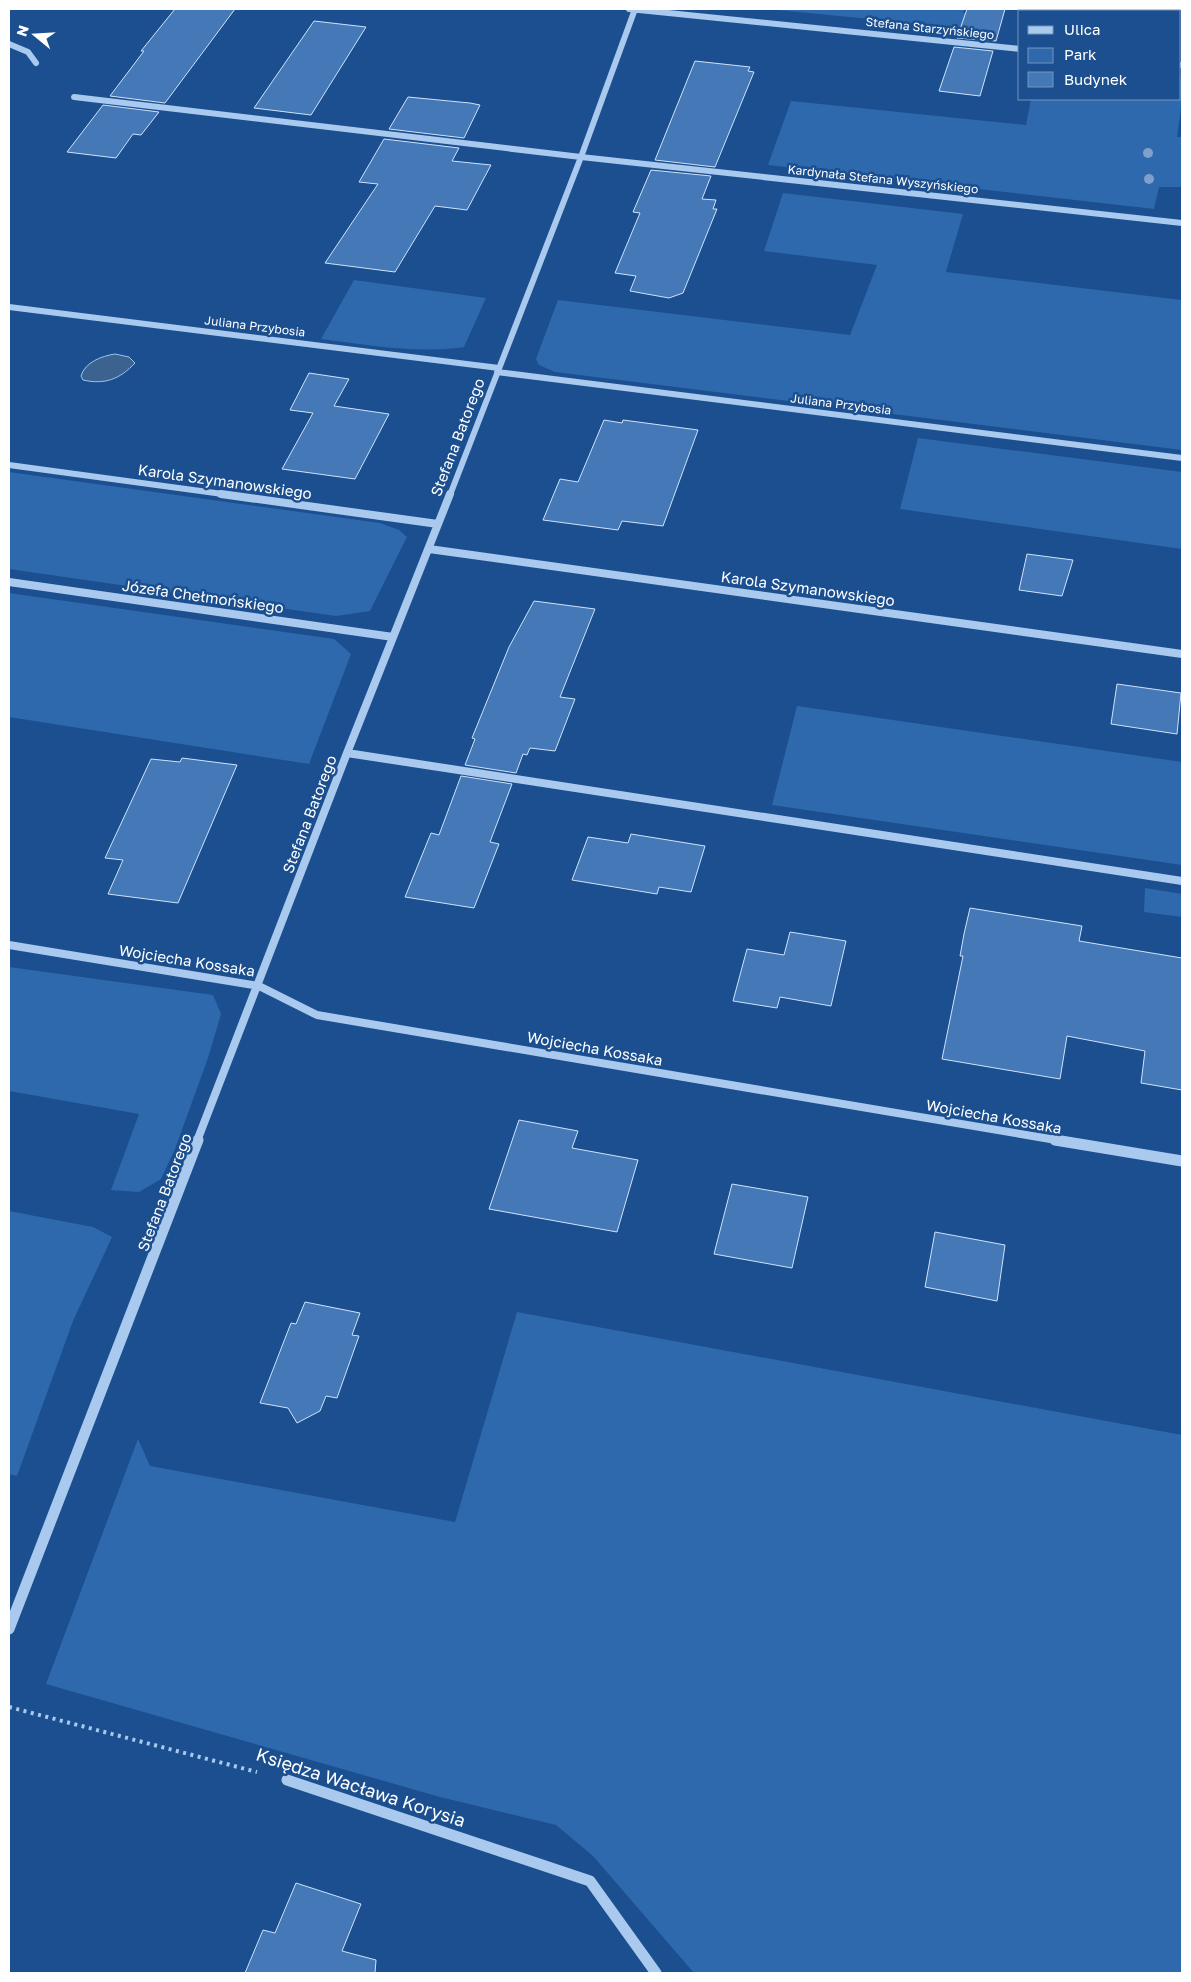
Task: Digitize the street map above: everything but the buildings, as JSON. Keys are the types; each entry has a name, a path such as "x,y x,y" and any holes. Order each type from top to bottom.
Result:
{"street":[{"name":"Stefana Starzyńskiego","path":"628,9 1018,48"},
{"name":"Stefana Batorego","path":"9,1629 259,986 347,753 429,550 581,157 635,9"},
{"path":"9,44 28,52 36,64"},
{"name":"Kardynała Stefana Wyszyńskiego","path":"74,97 581,157 1182,223"},
{"name":"Juliana Przybosia","path":"9,307 1182,458"},
{"name":"Karola Szymanowskiego","path":"9,465 438,524"},
{"name":"Karola Szymanowskiego","path":"429,550 1182,654"},
{"name":"Józefa Chełmońskiego","path":"9,582 393,637"},
{"path":"347,753 1182,881"},
{"name":"Wojciecha Kossaka","path":"9,945 259,986 317,1015 1182,1161"},
{"name":"Księdza Wacława Korysia","path":"287,1780 590,1881 656,1973"}],"path":[{"name":"Księdza Wacława Korysia","path":"9,1707 287,1780"}],"green space":[{"path":"768,9 964,9 963,13 967,13 962,28"},
{"path":"1182,76 1182,101 1177,137 1182,137 1182,187 1159,187 1154,209 768,165 791,101 1026,125 1031,100 1181,100"},
{"path":"783,193 963,214 946,272 1182,300 1182,450 555,372 539,365 536,359 558,300 850,335 877,265 764,251"},
{"path":"354,280 486,298 464,347 429,350 411,349 321,339"},
{"path":"918,438 1182,472 1182,549 900,509"},
{"path":"9,472 380,523 399,530 407,537 370,611 336,616 9,569"},
{"path":"9,593 334,639 351,654 309,764 9,717"},
{"path":"797,706 1182,762 1182,865 772,805"},
{"path":"1145,888 1182,894 1182,917 1144,912"},
{"path":"9,967 213,995 221,1014 208,1058 175,1149 161,1179 139,1192 111,1190 139,1114 9,1091"},
{"path":"9,1211 93,1227 112,1237 73,1321 17,1476 9,1474"},
{"path":"517,1312 1182,1435 1182,1973 694,1973 593,1856 556,1825 440,1797 46,1684 138,1439 150,1466 455,1522"}],"shaded area":[{"path":"115,354 129,357 135,363 124,373 112,379 98,382 83,380 81,376 83,371 90,363 105,356"}]}
